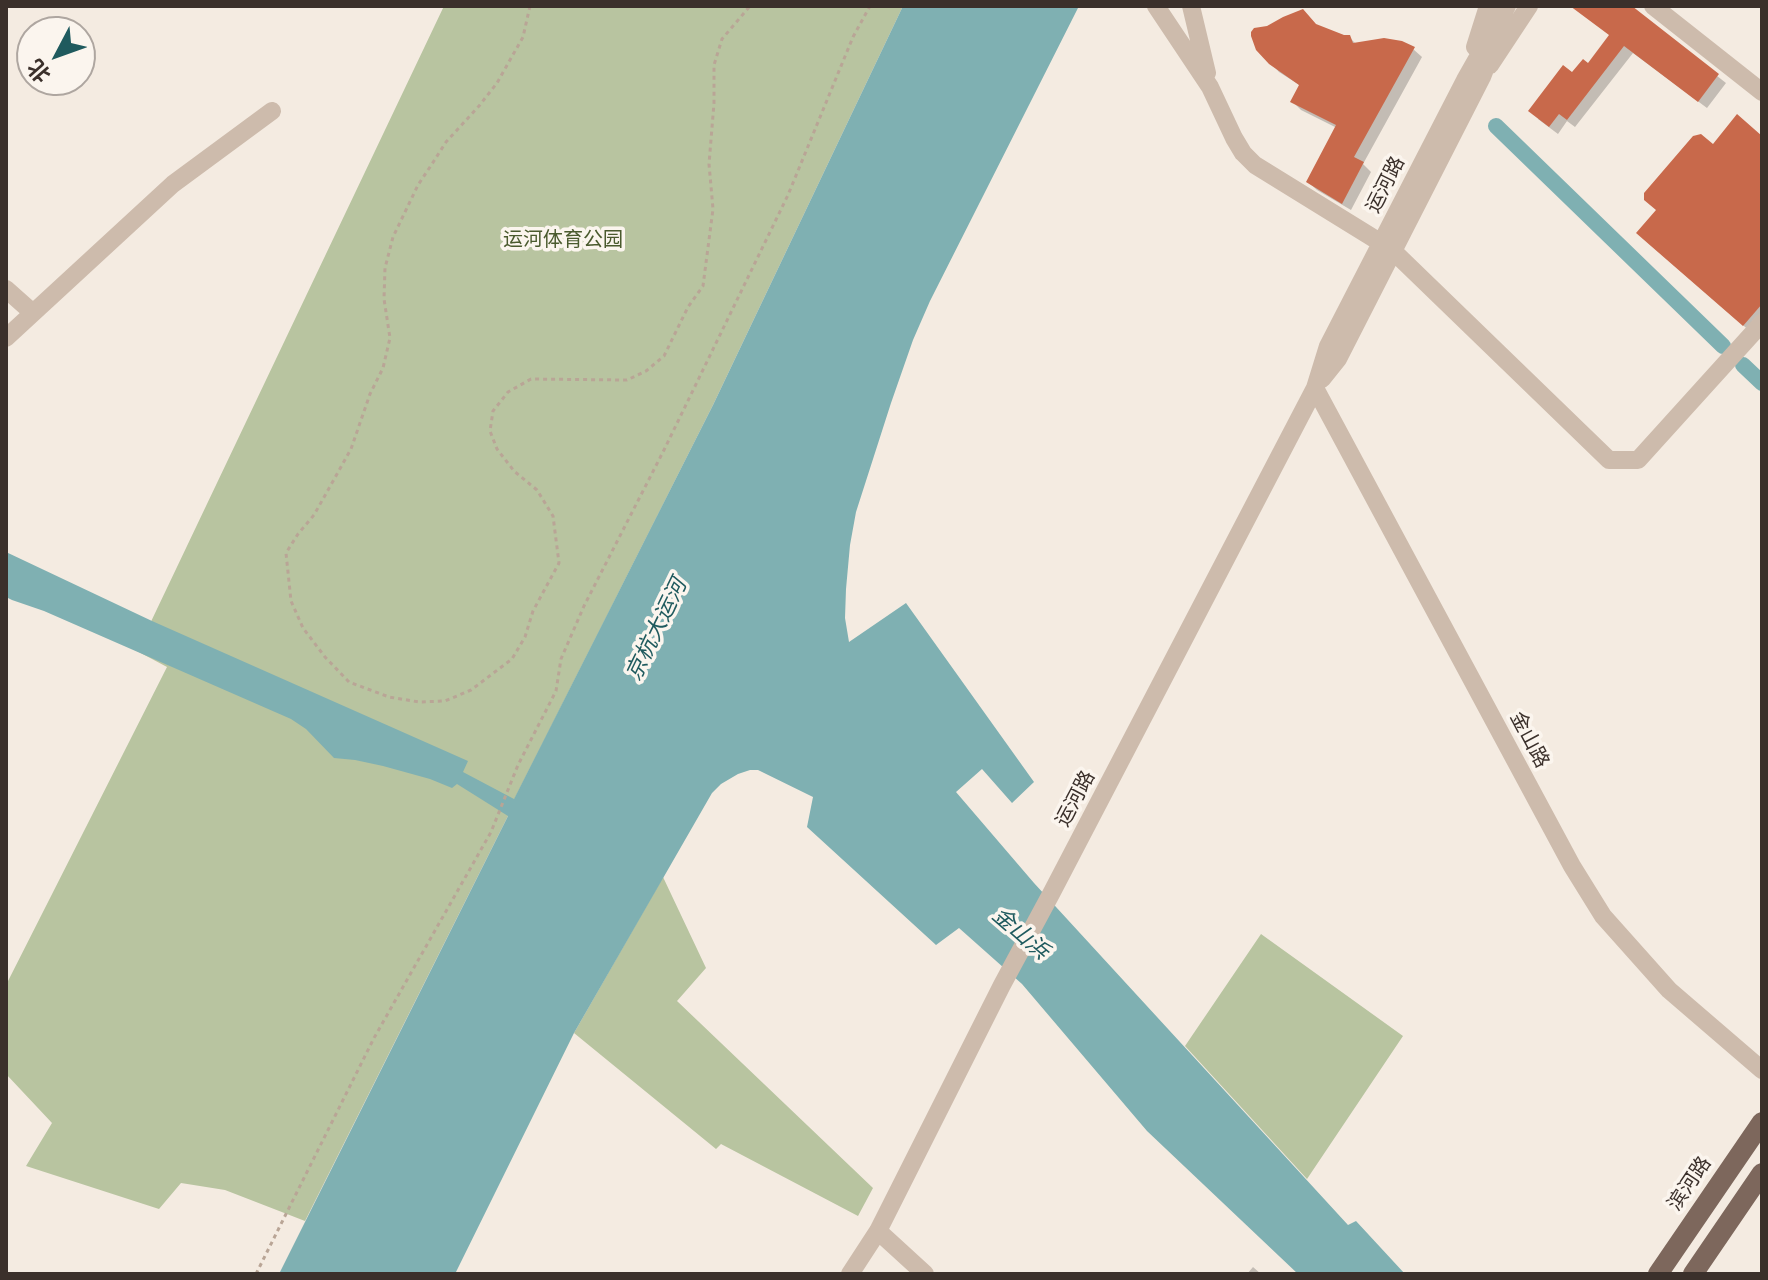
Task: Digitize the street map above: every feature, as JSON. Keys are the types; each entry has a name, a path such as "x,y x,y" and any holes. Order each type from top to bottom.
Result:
{"main road":[{"name":"滨河路","path":"1658,1274 1762,1122"},
{"path":"1693,1274 1762,1173"}],"street":[{"path":"1156,6 1210,87 1243,153 1255,165 1387,248 1609,460 1638,460 1762,323"},
{"path":"1191,6 1210,87"},
{"path":"1473,79 1488,6"},
{"name":"运河路","path":"850,1274 878,1231 1002,985 1315,388 1338,359 1387,248 1508,6"},
{"name":"运河路","path":"1473,79 1529,6"},
{"path":"1653,6 1762,92"},
{"path":"6,338 173,184 272,111"},
{"path":"6,289 33,313"},
{"name":"金山路","path":"1315,388 1572,866 1603,916 1669,990 1762,1070"},
{"path":"878,1231 925,1274"}],"path":[{"path":"530,6 523,37 497,83 446,142 418,185 393,237 385,268 384,299 390,338 383,368 370,394 351,449 320,506 286,553 291,601 303,628 349,682 389,697 419,702 445,701 471,690 512,659 525,637 533,611 559,563 553,516 537,490 514,471 497,449 490,431 493,411 508,392 531,379 627,380 646,371 664,356 688,307 703,286 713,209 709,164 714,65 722,39 750,6"},
{"path":"256,1274 374,1038 491,832 518,765 556,691 561,659 584,606 788,195 853,37 870,6"}],"green space":[{"name":"运河体育公园","path":"444,6 903,6 713,405 305,1221 225,1190 181,1183 159,1209 26,1166 52,1123 6,1074 6,985 167,667 137,651"},
{"path":"663,877 706,968 677,1001 873,1188 858,1216 721,1144 716,1149 574,1033"},
{"path":"1261,934 1403,1036 1307,1179 1185,1046"}],"water":[{"path":"903,6 1079,6 913,340 856,512 846,589 845,618 849,642 906,603 1034,782 1012,803 982,769 956,792 1034,883 1348,1225 1356,1221 1405,1274 1298,1274 1147,1131 1022,984 959,928 936,945 807,827 813,797 758,770 750,770 721,784 712,793 574,1033 455,1274 279,1274 508,816 457,784 452,788 383,766 334,758 306,729 291,719 6,597 6,552 152,621 468,761 463,772 514,799 713,405"}],"building":[{"path":"1570,6 1632,6 1719,74 1698,102 1624,46 1567,120 1559,114 1549,127 1528,111 1563,65 1572,72 1583,59 1588,63 1609,35"},
{"path":"1303,9 1316,24 1350,35 1353,43 1384,38 1415,47 1354,157 1364,162 1342,204 1306,182 1336,125 1290,102 1299,85 1269,64 1256,50 1251,36 1254,28 1267,26"},
{"path":"1737,114 1762,136 1762,304 1743,326 1636,233 1656,210 1644,200 1644,193 1693,136 1701,134 1713,144"}],"waterway":[{"path":"1496,126 1723,346"},
{"path":"1743,365 1762,383"}],"water label":[{"name":"京杭大运河","path":"657,630"},
{"name":"金山浜","path":"1020,934"}]}
